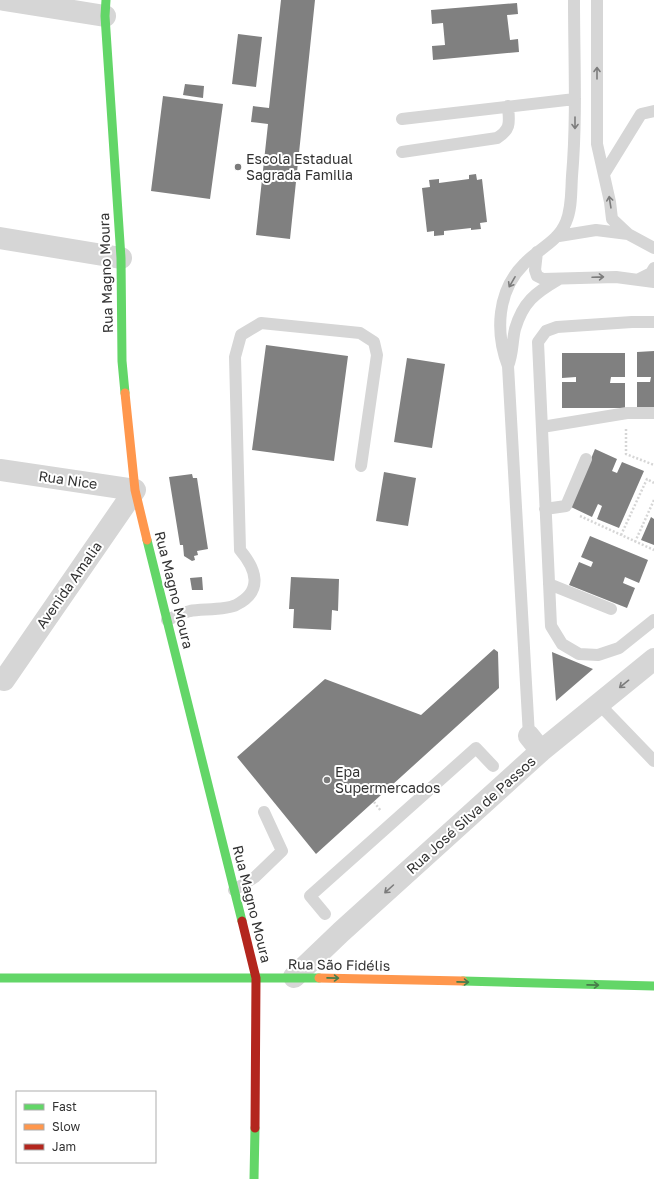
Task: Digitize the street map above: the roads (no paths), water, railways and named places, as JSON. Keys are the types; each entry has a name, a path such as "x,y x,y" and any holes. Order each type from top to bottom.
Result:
{"street":[{"path":"4,0 106,8"},
{"name":"Rua Magno Moura","path":"106,8 121,258 122,361 135,490 256,978 254,1179"},
{"path":"0,238 121,258"},
{"name":"Rua Nice","path":"0,470 135,490"},
{"name":"Avenida Amalia","path":"4,680 135,490"},
{"name":"Rua José Silva de Passos","path":"294,977 535,743 599,704 654,659"},
{"name":"Rua São Fidélis","path":"0,978 294,977 654,986"}],"lane":[{"path":"535,743 508,366 501,340 500,310 510,283 523,264 559,236 567,221 575,146 574,0"},
{"path":"598,0 597,144 612,219 628,234 652,248"},
{"path":"402,119 575,99"},
{"path":"402,152 497,138 505,133 509,125 508,106"},
{"path":"604,174 641,114 654,111"},
{"path":"559,236 596,230 628,234"},
{"path":"537,252 535,270 537,276 543,279 616,277 654,282"},
{"path":"639,279 651,273 654,268"},
{"path":"508,366 512,356 515,330 529,299 559,279"},
{"path":"654,322 557,327 546,331 538,342 551,626 562,644 579,654 598,655 619,648 654,620"},
{"path":"167,620 189,611 236,606 251,593 256,577 251,563 240,550 235,357 241,335 261,323 360,333 374,342 377,355 361,466"},
{"path":"542,427 627,413 654,413"},
{"path":"545,509 566,506 586,459"},
{"path":"549,584 611,609"},
{"path":"599,704 654,761"},
{"path":"326,914 310,896 470,753 476,748 492,766"},
{"path":"234,890 255,877 282,851 264,812"}],"place":[{"name":"Escola Estadual Sagrada Familia","path":"238,167"},
{"name":"Epa Supermercados","path":"327,780"}]}
